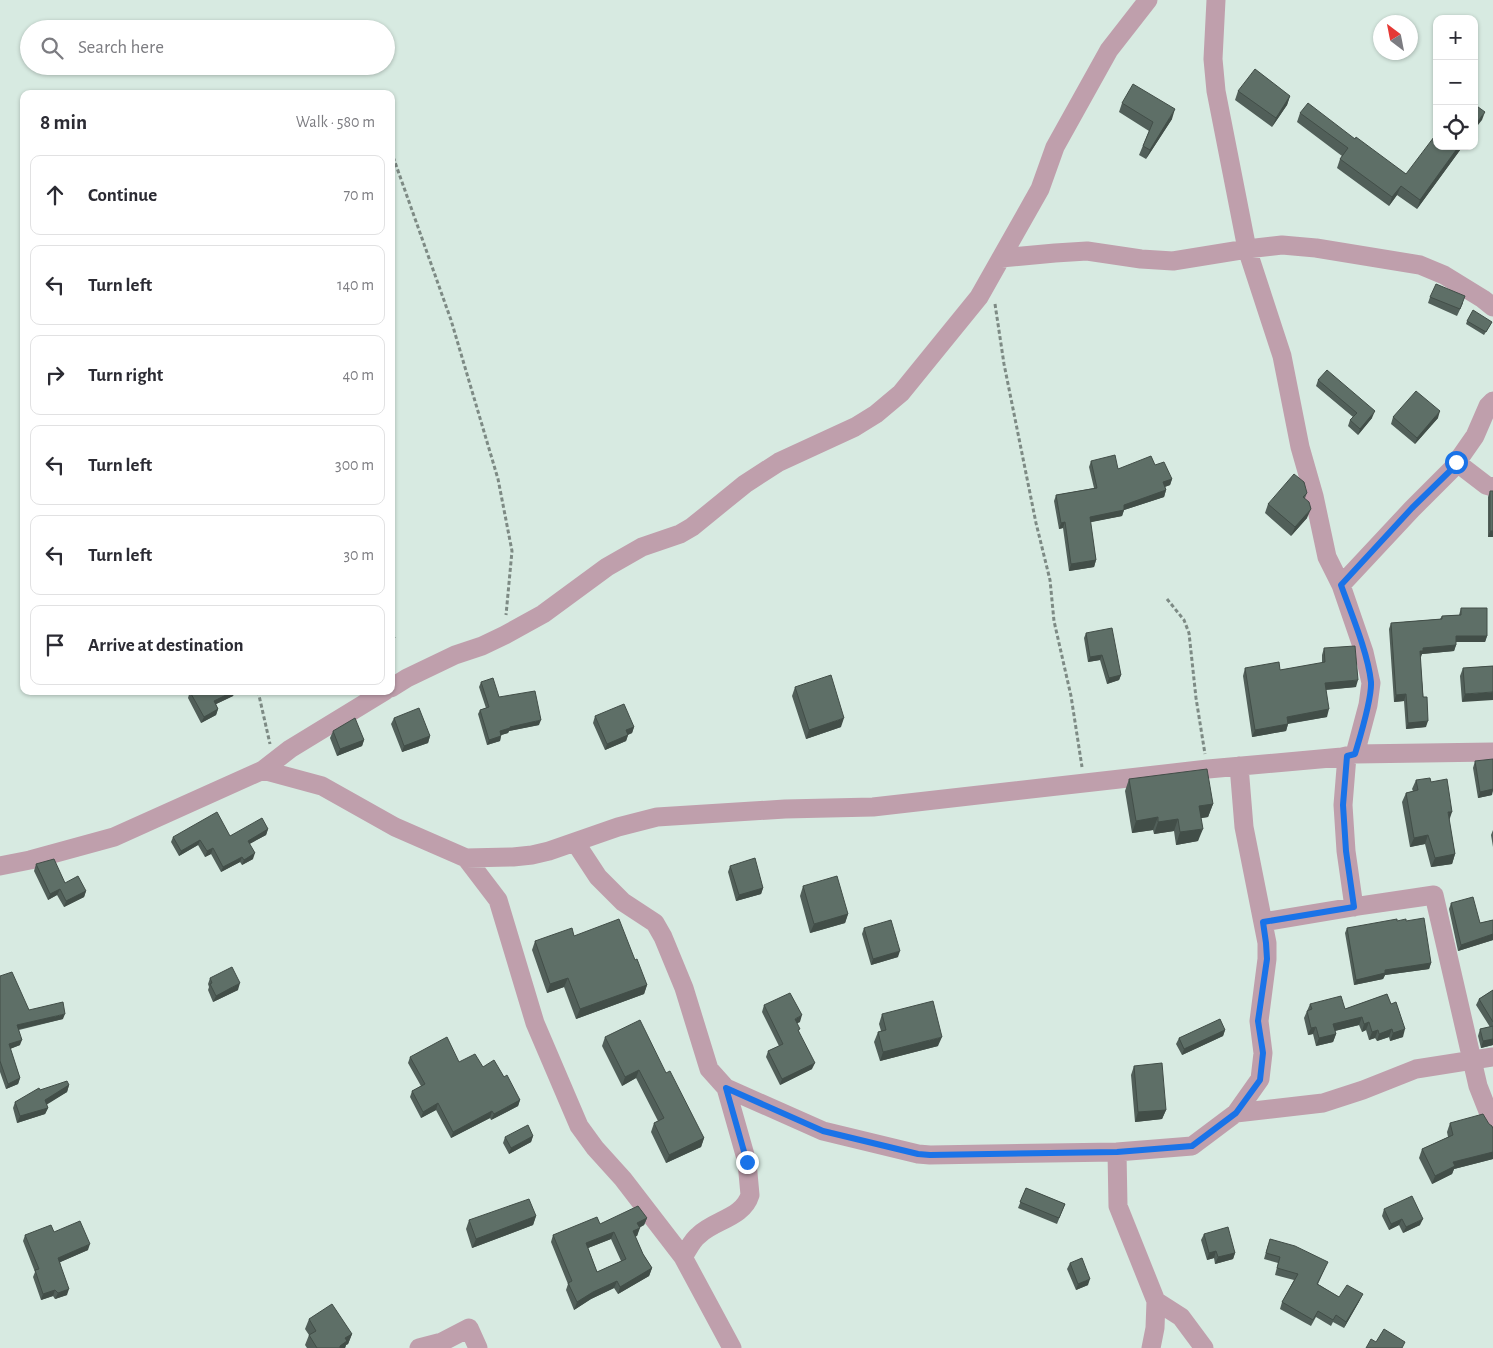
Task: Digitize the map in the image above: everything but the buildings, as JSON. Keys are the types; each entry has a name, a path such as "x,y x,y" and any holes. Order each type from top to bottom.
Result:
{"street":[{"path":"395,686 455,654 482,646 505,635 543,614 608,567 642,547 680,534 692,527 745,484 779,462 855,427 876,414 901,393 979,297 1040,189 1058,141 1109,50 1148,0"},
{"path":"1216,0 1213,59 1216,91 1247,249 1282,356 1300,447 1314,496 1327,557 1341,585 1364,652 1371,683 1368,705 1351,755 1343,805 1346,851 1354,907"},
{"path":"1001,258 1087,251 1141,259 1173,261 1282,245 1316,248 1420,264 1444,275 1493,307"},
{"path":"1341,585 1412,508 1452,469 1475,436 1488,406 1493,401"},
{"path":"1456,462 1493,487"},
{"path":"0,866 30,860 114,837 269,765 379,695"},
{"path":"269,765 322,786 395,827 466,858 513,857 532,854 657,817 785,809 873,807 1085,782 1351,755 1493,752"},
{"path":"575,842 598,877 623,902 655,923 663,936 684,988 709,1069 726,1088 823,1131 918,1154 1117,1152 1192,1146 1236,1113 1260,1080 1263,1053 1258,1021 1267,959 1266,943 1244,827 1239,766"},
{"path":"466,858 498,900 535,1023 579,1126 595,1148 623,1179 683,1257 732,1348"},
{"path":"1263,922 1434,895 1478,1086 1493,1124"},
{"path":"1236,1113 1324,1103 1416,1069 1493,1057"},
{"path":"683,1257 700,1233 740,1210 750,1195 747,1162 726,1088"},
{"path":"1117,1152 1118,1206 1156,1301 1155,1328 1150,1348"},
{"path":"1156,1301 1180,1317 1204,1348"},
{"path":"419,1348 442,1342 469,1328 478,1348"}],"path":[{"path":"395,162 451,320 498,479 512,551 505,635"},
{"path":"991,276 1004,364 1036,523 1050,580 1054,621 1071,696 1085,782"},
{"path":"1167,599 1184,620 1189,633 1196,698 1208,769"},
{"path":"259,695 269,765"}],"route":[{"path":"747,1162 726,1088 823,1131 918,1154 930,1155 1117,1152 1192,1146 1236,1113 1260,1080 1263,1053 1258,1021 1267,959 1263,922 1354,907 1346,851 1343,805 1347,756 1355,754 1368,705 1371,683 1364,652 1341,585 1412,508 1452,469 1456,462"}]}
